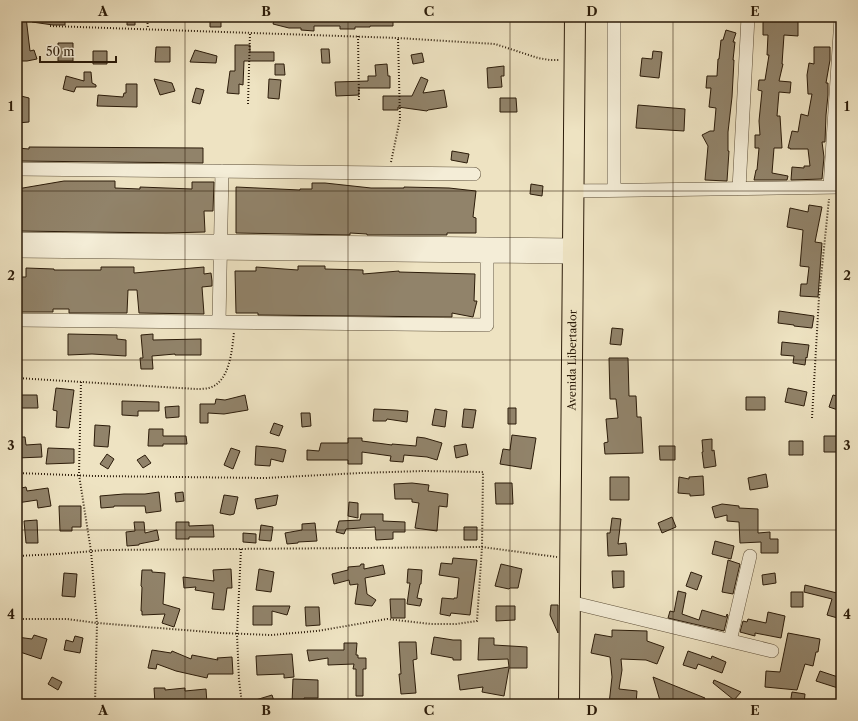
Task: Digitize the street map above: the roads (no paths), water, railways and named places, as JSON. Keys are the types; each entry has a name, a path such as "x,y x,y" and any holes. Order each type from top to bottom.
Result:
{"highway":[{"name":"Avenida Libertador","path":"570,704 572,251 575,17"}],"street":[{"path":"614,17 614,190"},
{"path":"739,189 748,17"},
{"path":"573,190 836,187 841,18"},
{"path":"17,169 474,174"},
{"path":"218,322 222,171"},
{"path":"17,239 220,247 572,251"},
{"path":"17,251 220,247"},
{"path":"17,320 487,325 487,250"},
{"path":"730,641 750,556"},
{"path":"570,602 772,651"}]}
